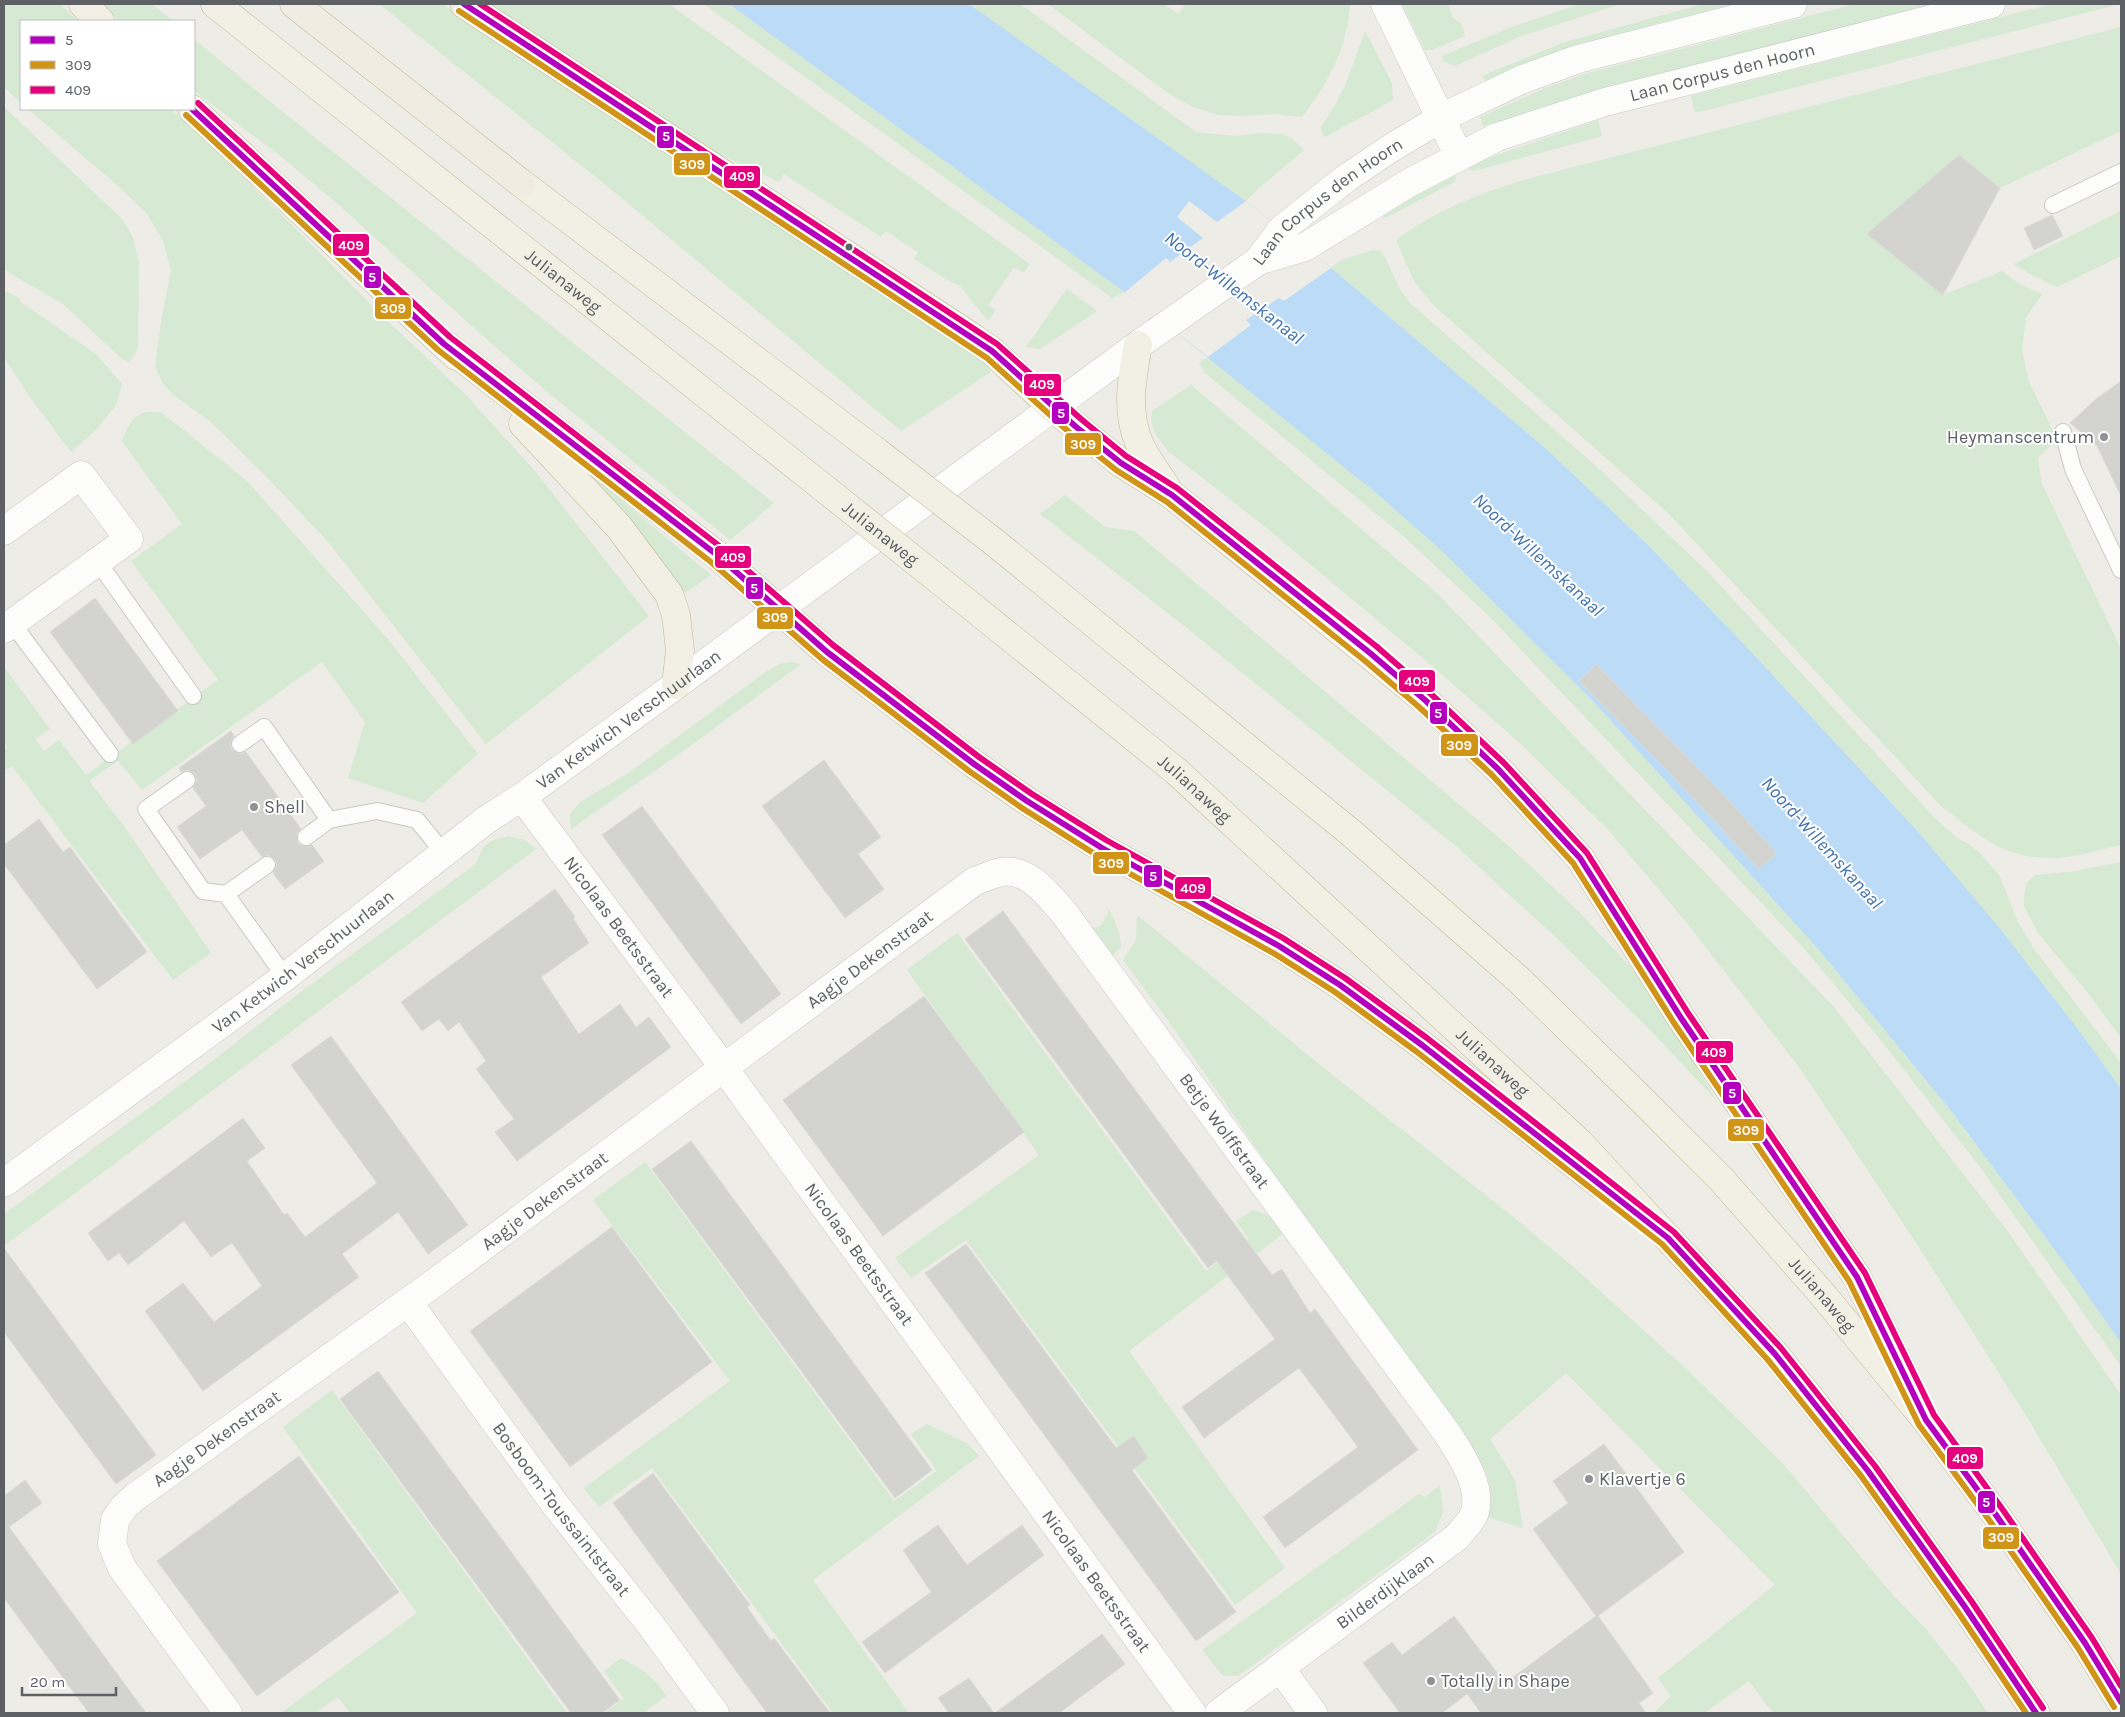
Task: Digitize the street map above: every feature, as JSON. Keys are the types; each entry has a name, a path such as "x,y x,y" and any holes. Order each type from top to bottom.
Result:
{"highway":[{"path":"83,4 99,20"},
{"name":"Julianaweg","path":"215,4 1176,771 1580,1143 1775,1354 1868,1471 1965,1607 2036,1713"},
{"name":"Julianaweg","path":"294,4 521,183 994,542 1350,832 1518,979 1721,1179 1823,1295 1926,1420 1996,1515 2085,1643 2121,1702"},
{"path":"464,4 992,351 1053,408 1121,463 1172,495 1425,700 1504,775 1580,858 1681,1018 1857,1277 1926,1420"},
{"path":"193,110 444,344 551,452 613,520 669,594 676,615 680,650 676,685"},
{"path":"444,344 716,555 826,652 974,764 1026,801 1102,848 1279,946 1340,985 1422,1045 1668,1238"},
{"path":"1138,345 1131,385 1130,408 1132,419 1140,445 1172,495"}],"street":[{"path":"1385,4 1459,156"},
{"name":"Laan Corpus den Hoorn","path":"1258,261 1282,229 1345,179 1441,118 1523,79 1578,59 1793,4"},
{"name":"Laan Corpus den Hoorn","path":"1258,261 1304,247 1409,183 1497,137 1605,102 1991,4"},
{"name":"Van Ketwich Verschuurlaan","path":"4,1183 285,976 486,820 522,797 1138,345 1258,261"},
{"path":"4,531 81,476 130,539 8,626"},
{"name":"Nicolaas Beetsstraat","path":"522,797 724,1068 1075,1555 1192,1713"},
{"name":"Betje Wolffstraat","path":"975,881 1003,872 1023,875 1041,887 1064,913 1447,1433"},
{"name":"Aagje Dekenstraat","path":"228,1713 122,1568 112,1544 115,1520 124,1507 135,1497 408,1302 975,881"},
{"name":"Bosboom-Toussaintstraat","path":"408,1302 554,1503 650,1624 715,1713"},
{"name":"Bilderdijklaan","path":"1219,1713 1457,1537 1475,1513 1475,1488 1462,1456 1447,1433"},
{"path":"1280,1668 1313,1713"}],"lane":[{"path":"2053,205 2121,172"},
{"path":"2063,432 2074,469 2121,570"},
{"path":"98,562 193,696"},
{"path":"8,626 110,754"},
{"path":"240,744 264,727 329,820"},
{"path":"187,780 146,809 203,891 226,894 268,865"},
{"path":"306,837 329,820 377,811 417,820 443,852"},
{"path":"226,894 285,976"}],"green space":[{"path":"4,4 60,4 77,20 20,20 20,102 4,87"},
{"path":"100,4 152,4 172,20 117,20"},
{"path":"379,4 442,4 983,359 991,372 901,431 612,190"},
{"path":"485,4 669,4 1030,264 1024,273 1014,267 988,305 996,310 988,321 960,286 914,259 918,252 885,231 881,237 784,174 779,182 702,146"},
{"path":"704,4 729,4 1125,292 1112,298"},
{"path":"969,4 1020,4 1196,132 1235,136 1261,133 1282,134 1292,139 1304,150 1246,201"},
{"path":"1048,4 1164,4 1178,14 1186,4 1350,5 1345,37 1335,65 1302,117 1277,114 1218,115 1191,106 1168,93"},
{"path":"1402,4 1448,4 1452,17 1461,23 1465,36 1432,50 1425,50"},
{"path":"1580,4 1620,4 1519,37 1455,66 1443,61 1442,56 1509,28"},
{"path":"1703,4 1733,4 1577,47 1516,68 1486,81 1482,76 1562,43"},
{"path":"1855,4 1933,4 1593,92 1483,126 1480,117 1548,87 1588,73"},
{"path":"2052,4 2120,4 1695,113 1691,96"},
{"path":"2121,27 2121,131 2000,188 1959,155 1867,234 1943,295 2002,271 2021,285 2042,294 2026,318 2022,348 2028,380 2057,439 2038,458 2042,484 2121,649 2121,845 2073,856 2039,858 2022,855 1994,844 1941,806 1669,514 1431,303 1413,279 1396,240 1426,220 1458,204 1492,190 1527,179"},
{"path":"1365,31 1392,83 1393,100 1325,137 1321,127 1346,84"},
{"path":"195,40 774,503 730,540 544,389 339,205 278,154 195,92"},
{"path":"4,107 122,219 133,238 139,264 138,347 129,362 121,358 62,303 4,270"},
{"path":"29,110 172,110 287,220 377,311 467,396 535,471 649,616 486,744 329,543 267,477 212,423 171,393 162,382 155,367 171,270 163,240 147,214 116,184"},
{"path":"1598,120 1602,136 1478,170 1473,171 1470,169 1471,164"},
{"path":"1455,173 1456,180 1454,182 1387,217 1384,217 1381,212"},
{"path":"2121,211 2121,256 2057,287 2014,264"},
{"path":"1373,250 1380,251 1385,257 1399,288 1410,303 1597,467 1707,571 1936,819 1957,838 1969,844 1980,853 1999,875 2017,920 2034,949 2121,1063 2121,1089 2083,1036 2002,931 1921,835 1741,641 1647,544 1544,447 1331,268 1342,260"},
{"path":"1067,289 1097,311 1043,347 1039,349 1026,347"},
{"path":"4,290 21,299 19,301 96,354 122,384 116,405 96,430 71,452 30,397 4,357"},
{"path":"1208,357 1381,497 1443,552 1592,700 1819,950 1952,1112 2074,1276 2121,1343 2121,1366 1980,1167 1883,1043 1801,945 1489,616 1401,534 1205,373 1199,363"},
{"path":"1191,385 1438,594 1833,1006 2009,1233 2121,1395 2121,1574 2025,1414 1920,1249 1799,1067 1683,918 1610,832 1522,745 1431,665 1263,525 1168,451 1153,428 1152,411"},
{"path":"147,412 161,412 247,481 387,638 478,754 423,803 348,778 365,722 322,662 142,790 118,761 89,781 124,826 211,953 173,980 12,766 4,771 4,750 7,747 4,743 4,667 50,729 35,739 44,751 59,740 86,775 218,680 131,561 182,524 122,441 134,419"},
{"path":"581,469 586,471 711,575 685,593"},
{"path":"1065,495 1105,527 1134,531 1511,848 1574,907 1642,979 1717,1101 1651,1031 1560,941 1457,847 1182,624 1040,514"},
{"path":"790,662 801,664 689,747 571,829 570,814 580,802 630,772 764,673 780,664"},
{"path":"509,836 525,840 536,849 4,1246 4,1214 202,1069 298,994 476,864 481,851 487,844"},
{"path":"2121,862 2121,1038 2088,993 2038,933 2024,906 2024,896 2027,883 2035,875 2070,872"},
{"path":"1107,907 1117,926 1121,947 1111,957 1087,925 1094,928 1101,926 1108,913"},
{"path":"1137,915 1330,1073 1511,1215 1578,1271 1695,1377 1785,1466 1891,1593 1926,1629 1963,1676 1988,1713 1773,1713 1749,1681 1704,1713 1654,1713 1671,1696 1658,1678 1775,1585 1566,1373 1490,1439 1515,1480 1523,1528 1487,1517 1491,1498 1489,1482 1483,1466 1473,1450 1304,1217 1167,1019 1123,960 1136,940"},
{"path":"957,933 1206,1271 1249,1239 1236,1221 1253,1210 1270,1216 1284,1233 1129,1351 1285,1568 1235,1605 966,1240 911,1278 895,1258 1039,1155 907,970"},
{"path":"645,1162 894,1501 937,1471 911,1434 927,1424 968,1444 979,1456 813,1580 909,1713 833,1713 652,1468 599,1507 584,1488 730,1381 593,1200"},
{"path":"332,1390 567,1713 350,1713 338,1697 315,1713 281,1713 417,1613 283,1427"},
{"path":"1440,1485 1443,1512 1435,1532 1238,1676 1223,1676 1202,1650 1419,1494 1425,1497"},
{"path":"621,1658 657,1683 666,1696 643,1713 604,1713 624,1699 604,1671"}],"water":[{"name":"Noord-Willemskanaal","path":"729,4 969,4 1246,201 1331,268 1544,447 1647,544 1741,641 1921,835 2002,931 2083,1036 2121,1089 2121,1343 2074,1276 1952,1112 1819,950 1592,700 1443,552 1381,497 1141,304"}],"pier":[{"path":"1189,201 1217,222 1246,201 1331,268 1284,301 1279,298 1246,320 1251,325 1208,357 1125,292 1166,258 1170,262 1203,238 1177,217"}],"building":[{"path":"1959,155 2000,188 1943,295 1867,234"},
{"path":"2052,215 2063,236 2034,250 2024,228"},
{"name":"Heymanscentrum","path":"2121,381 2121,496 2097,446 2070,423 2096,399"},
{"path":"95,598 178,711 133,744 50,632"},
{"path":"1596,664 1721,792 1776,853 1759,869 1668,771 1579,681"},
{"path":"231,731 234,736 230,744 232,750 240,754 246,752 301,829 297,833 298,843 302,846 312,845 324,861 285,889 273,873 277,865 275,859 267,855 262,857 242,830 200,859 177,827 206,806 193,788 197,780 195,774 187,770 181,772 179,768"},
{"path":"824,760 881,837 858,854 884,889 845,918 762,806"},
{"path":"642,806 781,994 741,1024 602,835"},
{"path":"39,819 63,852 70,847 147,952 97,989 4,864 4,845"},
{"path":"555,889 575,917 573,918 589,943 541,977 579,1034 620,1004 636,1027 649,1017 671,1047 517,1161 495,1132 514,1119 476,1069 486,1061 459,1022 448,1031 439,1019 422,1031 401,1002"},
{"path":"1003,911 1272,1275 1282,1269 1310,1313 1315,1309 1418,1450 1285,1548 1263,1517 1358,1447 1299,1368 1204,1438 1182,1407 1275,1339 1217,1261 1208,1268 965,939"},
{"path":"924,996 1024,1132 883,1236 783,1100"},
{"path":"331,1036 468,1225 428,1254 398,1212 342,1254 359,1277 203,1391 145,1311 183,1283 214,1322 262,1286 232,1243 211,1257 184,1221 128,1265 119,1253 108,1261 88,1233 243,1118 265,1148 247,1161 284,1215 287,1213 305,1237 377,1183 291,1065"},
{"path":"691,1141 932,1470 895,1498 652,1169"},
{"path":"612,1227 712,1362 570,1467 470,1331"},
{"path":"966,1244 1116,1448 1134,1436 1148,1458 1132,1470 1236,1612 1196,1641 925,1273"},
{"path":"4,1248 156,1455 116,1484 4,1332"},
{"path":"378,1371 620,1700 602,1713 571,1713 340,1399"},
{"path":"1604,1444 1684,1552 1598,1616 1653,1693 1639,1703 1646,1713 1481,1713 1467,1694 1442,1713 1400,1713 1363,1663 1392,1642 1402,1655 1454,1616 1505,1683 1596,1616 1533,1529 1568,1503 1553,1481"},
{"path":"299,1456 399,1592 257,1696 157,1561"},
{"path":"653,1473 750,1605 747,1607 771,1641 774,1638 830,1713 767,1713 613,1503"},
{"path":"25,1480 42,1503 9,1527 146,1713 89,1713 4,1598 4,1496"},
{"path":"938,1525 967,1565 1022,1525 1044,1555 885,1673 862,1642 931,1592 903,1550"},
{"path":"1102,1634 1125,1664 1059,1713 995,1713"},
{"path":"969,1678 994,1713 949,1713 938,1698"}],"transit line":[{"name":"5","path":"464,4 992,351 1075,426 1121,463 1172,495 1370,653 1425,700 1498,769 1580,858 1681,1018 1857,1277 1926,1420 1996,1515 2085,1643 2121,1702"},
{"name":"409","path":"480,4 997,344 1081,419 1126,456 1177,488 1376,646 1431,694 1504,763 1587,853 1688,1013 1865,1273 1934,1415 2092,1638 2121,1686"},
{"name":"309","path":"459,11 987,358 1069,432 1116,470 1167,502 1364,660 1419,707 1492,775 1573,863 1674,1023 1849,1281 1919,1425 1989,1520 2078,1648 2114,1707"},
{"name":"409","path":"198,103 450,337 722,548 833,645 979,757 1032,794 1106,840 1283,938 1345,978 1427,1038 1674,1232 1781,1348 1875,1466 1972,1602 2043,1708"},
{"name":"5","path":"193,110 444,344 717,555 827,652 974,764 1027,801 1102,848 1279,946 1340,985 1422,1045 1668,1238 1775,1354 1868,1471 1965,1607 2036,1713"},
{"name":"309","path":"186,115 438,350 711,562 822,659 969,771 1022,808 1098,856 1275,954 1335,992 1417,1052 1662,1244 1768,1360 1861,1476 1958,1612 2026,1713"}],"place":[{"name":"Heymanscentrum","path":"2104,437"},
{"name":"Shell","path":"254,807"},
{"name":"Klavertje 6","path":"1589,1479"},
{"name":"Totally in Shape","path":"1431,1681"}]}
